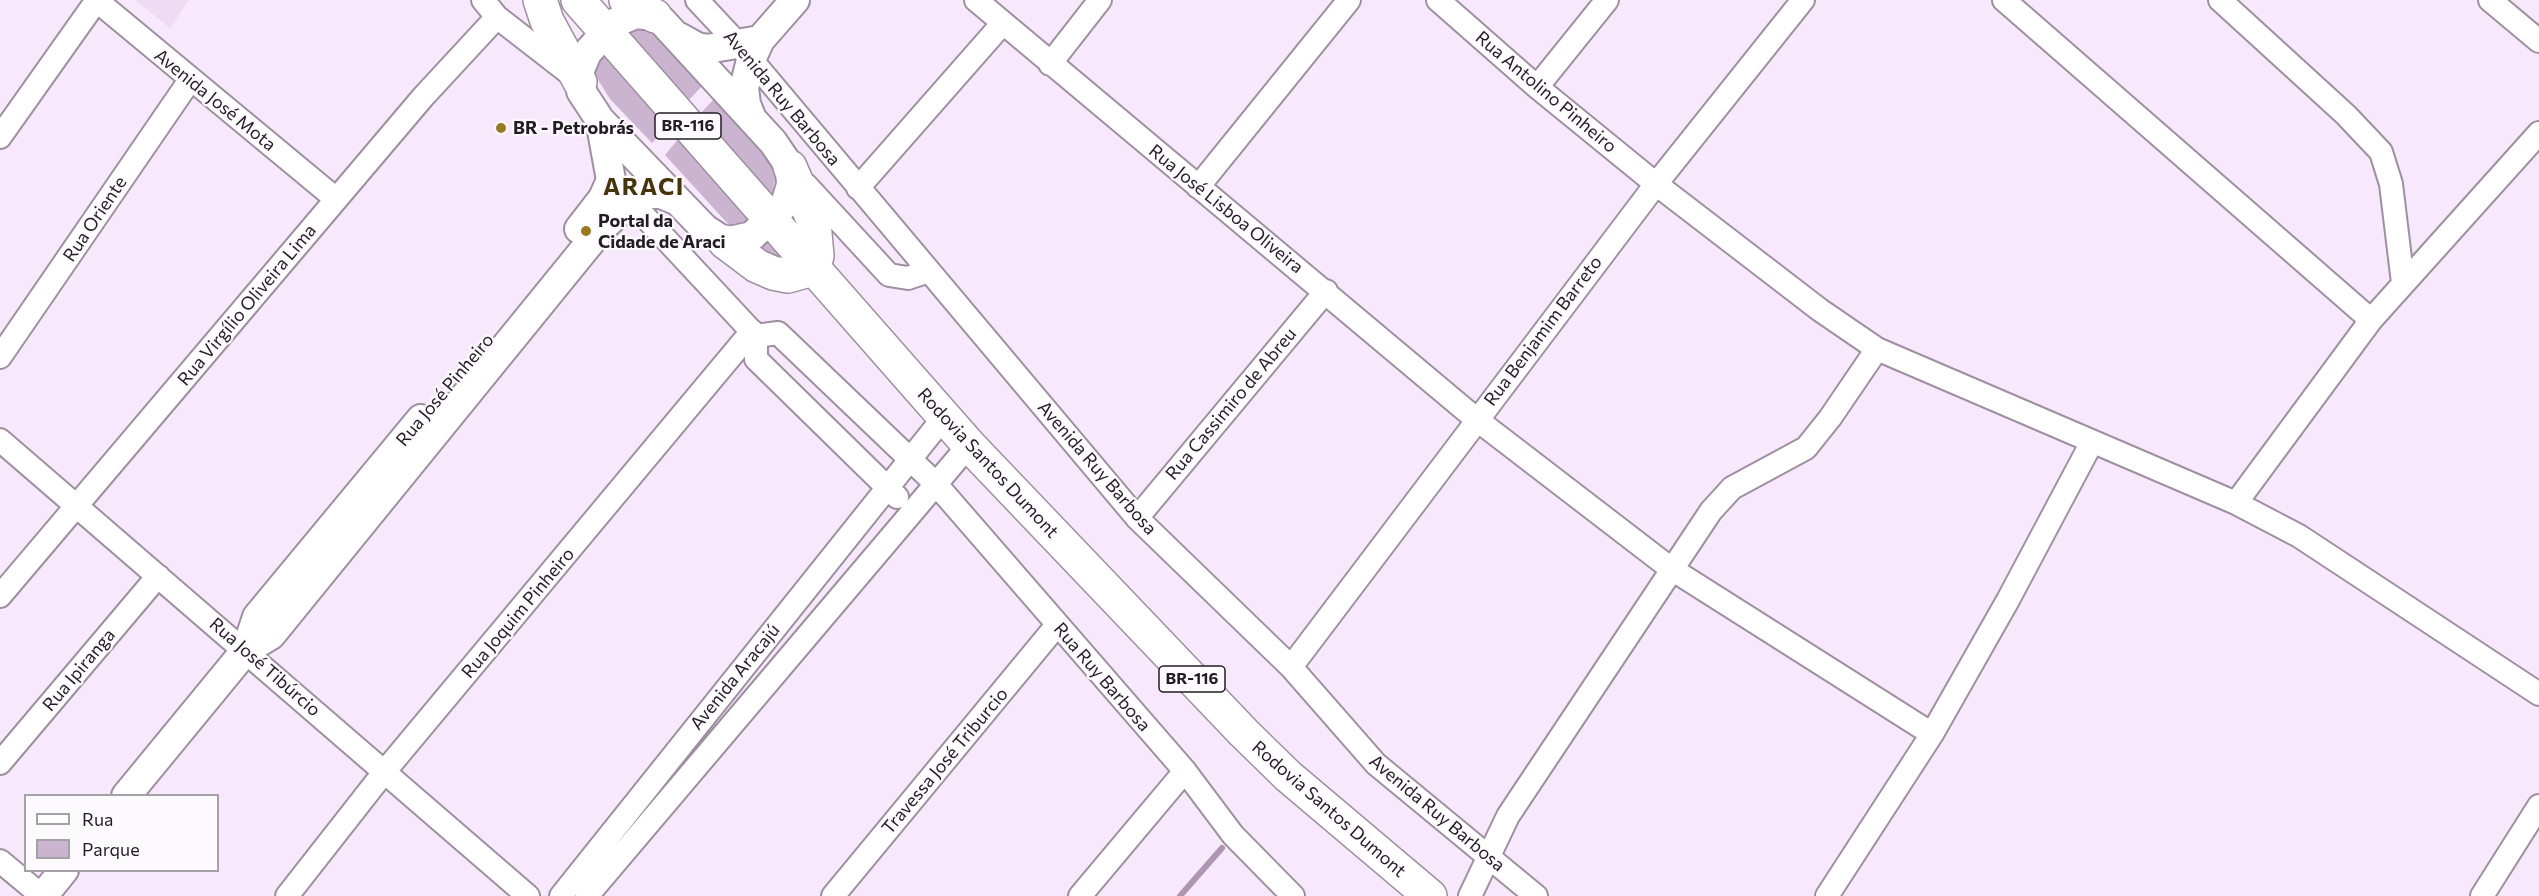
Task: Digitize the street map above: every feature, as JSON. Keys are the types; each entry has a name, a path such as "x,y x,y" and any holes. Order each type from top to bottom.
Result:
{"highway":[{"path":"540,0 547,21 580,82"},
{"name":"Rodovia Santos Dumont","path":"578,0 969,445 1244,733 1288,776 1430,896"},
{"path":"627,0 657,17"},
{"path":"725,242 757,266 773,273 788,276 813,269 817,256 814,222 790,167"}],"main road":[{"path":"753,120 746,104 744,88 750,48 795,0"},
{"path":"657,17 753,120 790,167 789,195 780,212 752,236 725,242 705,229 600,120 581,91 579,72 587,53 606,32 628,16 644,14 657,17 697,47 750,48"},
{"path":"600,120 611,180"},
{"name":"Rua José Pinheiro","path":"246,650 257,617 582,226 603,198 611,180"},
{"name":"Rua José Pinheiro","path":"127,794 246,650 271,635 589,243 629,202 643,194 662,194 678,201"},
{"path":"42,896 62,872"}],"street":[{"path":"0,137 97,0"},
{"name":"Avenida José Mota","path":"97,0 190,80 336,199"},
{"path":"483,0 497,17 580,82"},
{"name":"Avenida Ruy Barbosa","path":"697,0 750,48 858,189 1137,518 1291,667 1376,764 1536,896"},
{"name":"Rua José Lisboa Oliveira","path":"976,0 1476,419 1670,568 1932,734"},
{"path":"1050,63 1100,0"},
{"path":"1198,187 1349,0"},
{"name":"Rua Antolino Pinheiro","path":"1438,0 1537,87 1656,184 1820,310 1877,349 2236,503 2299,536 2539,694"},
{"path":"1537,87 1607,0"},
{"name":"Rua Benjamim Barreto","path":"1291,667 1476,419 1656,184 1803,0"},
{"path":"2004,0 2371,320"},
{"path":"2220,0 2346,115 2381,152 2391,184 2403,283"},
{"path":"2490,0 2539,41"},
{"name":"Rua Virgílio Oliveira Lima","path":"0,596 423,97 497,17"},
{"path":"858,189 1004,22"},
{"name":"Rua Oriente","path":"0,357 190,80"},
{"path":"2236,503 2371,320 2469,214 2539,133"},
{"path":"790,167 889,275 908,278 929,271"},
{"path":"611,180 754,334 756,359 911,510"},
{"name":"Rua Cassimiro de Abreu","path":"1137,518 1326,291"},
{"name":"Rua Ruy Barbosa","path":"754,334 778,333 935,483 1185,771 1233,835 1293,896"},
{"name":"Rua Joquim Pinheiro","path":"287,896 385,771 754,334"},
{"path":"1470,896 1508,816 1670,568 1721,498 1732,488 1785,462 1812,442 1877,349"},
{"name":"Avenida Aracajú","path":"561,896 944,417"},
{"name":"Rua José Tibúrcio","path":"0,440 246,650 528,896"},
{"path":"1827,896 1932,734 2008,600 2092,442"},
{"name":"Avenida Aracajú","path":"588,896 911,510 969,445"},
{"name":"Rua Ipiranga","path":"0,764 158,576"},
{"name":"Travessa José Triburcio","path":"833,896 1057,625"},
{"path":"1080,896 1185,771"},
{"path":"2482,896 2539,806"},
{"path":"0,861 42,896"}],"shaded area":[{"path":"135,0 189,0 170,28"}],"green space":[{"path":"644,27 660,39 703,85 686,103 619,32"},
{"path":"605,49 672,122 652,143 610,99 597,78 594,69"},
{"path":"716,97 764,152 776,172 770,204 697,117"},
{"path":"680,137 755,219 729,225 665,155"},
{"path":"766,228 800,268 749,243"}],"waterway":[{"path":"1180,896 1222,848"}],"place":[{"name":"BR - Petrobrás","path":"501,128"},
{"name":"Portal da Cidade de Araci","path":"586,231"}],"district":[{"name":"ARACI","path":"644,187"}]}
